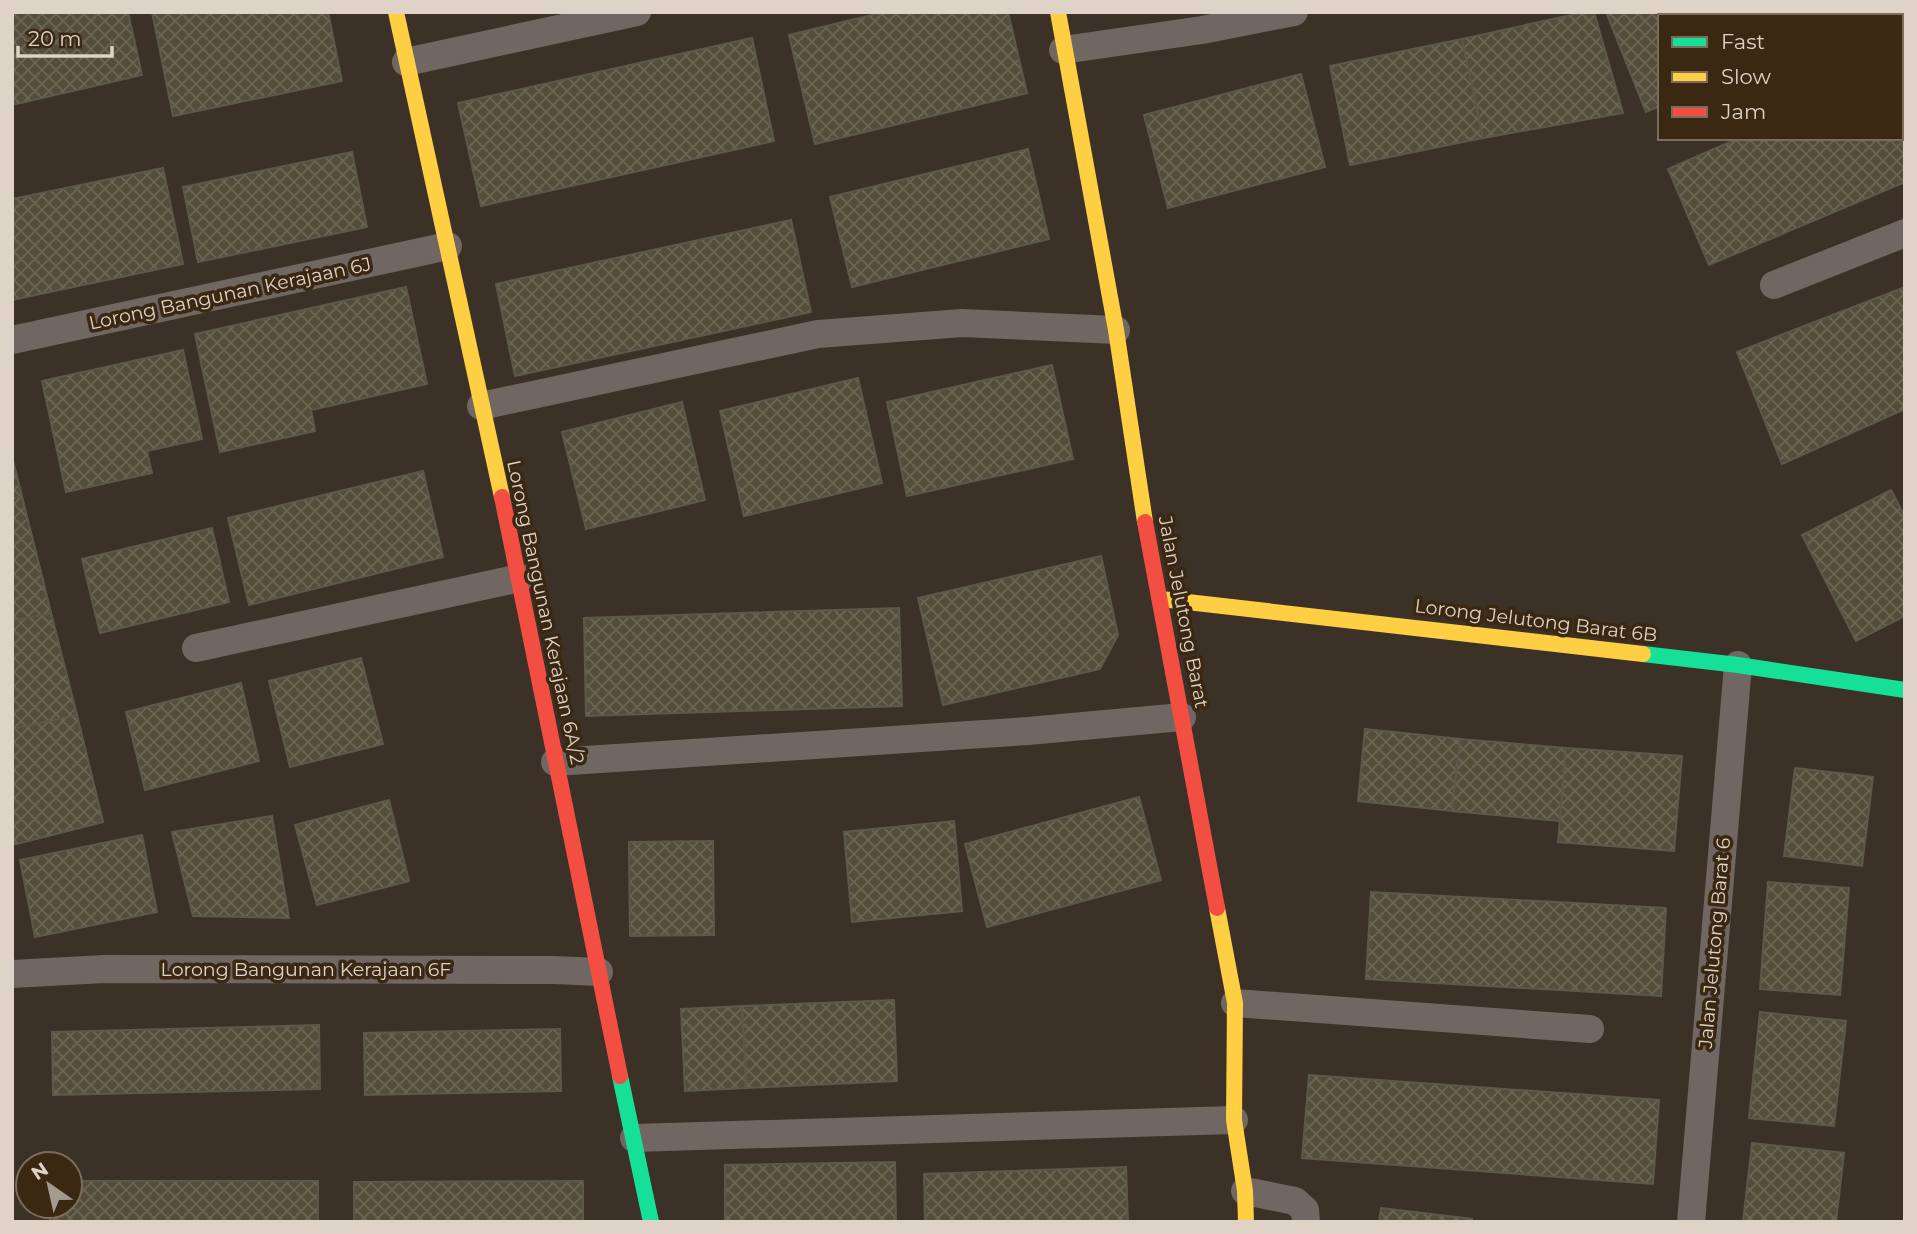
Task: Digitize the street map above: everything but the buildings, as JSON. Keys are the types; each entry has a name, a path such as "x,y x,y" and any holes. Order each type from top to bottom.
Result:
{"street":[{"name":"Lorong Bangunan Kerajaan 6A/2","path":"396,12 520,578 555,762 651,1222"},
{"path":"406,62 637,12"},
{"name":"Jalan Jelutong Barat","path":"1058,12 1116,330 1139,484 1236,1003 1234,1120 1247,1222"},
{"path":"1063,50 1202,30 1294,12"},
{"path":"1774,285 1905,233"},
{"name":"Lorong Bangunan Kerajaan 6J","path":"12,340 448,246"},
{"path":"481,406 818,334 962,323 1116,330"},
{"path":"196,648 520,578"},
{"name":"Lorong Jelutong Barat 6B","path":"1161,599 1738,665 1905,690"},
{"name":"Jalan Jelutong Barat 6","path":"1691,1222 1738,665"},
{"path":"555,762 1028,731 1182,717"},
{"name":"Lorong Bangunan Kerajaan 6F","path":"12,974 144,968 599,972"},
{"path":"1236,1003 1590,1029"},
{"path":"634,1138 1234,1120"},
{"path":"1245,1191 1295,1201 1305,1210 1306,1222"}],"traffic: fast":[{"path":"1643,654 1905,690"},
{"path":"620,1076 651,1222"}],"traffic: slow":[{"path":"396,12 502,497"},
{"path":"1058,12 1116,330 1145,522"},
{"path":"1161,599 1643,654"},
{"path":"1217,908 1235,1003 1234,1120 1245,1191 1246,1222"}],"traffic: jam":[{"path":"502,497 620,1076"},
{"path":"1145,522 1217,908"}]}
